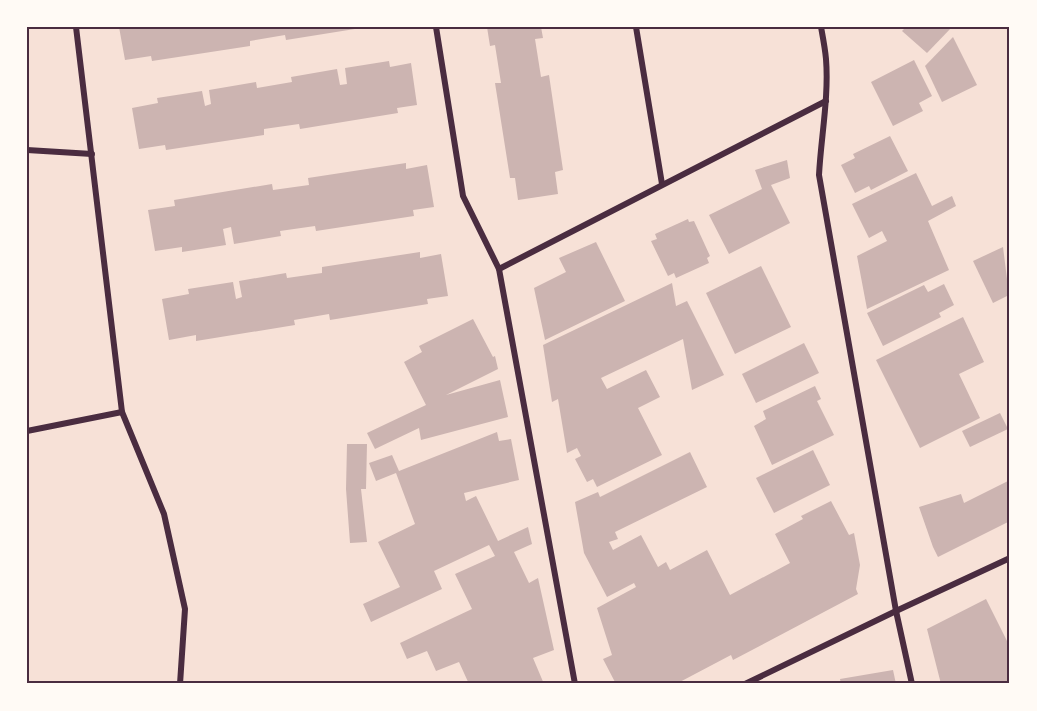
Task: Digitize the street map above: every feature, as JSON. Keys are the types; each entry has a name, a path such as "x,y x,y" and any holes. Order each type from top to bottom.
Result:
{"street":[{"path":"76,27 122,412 164,514 185,609 180,684"},
{"path":"436,27 463,196 499,269 575,684"},
{"path":"636,27 662,184"},
{"path":"821,27 826,60 826,101 819,175 896,611 912,684"},
{"path":"499,269 826,101"},
{"path":"27,150 92,154"},
{"path":"27,431 122,412"},
{"path":"745,684 1010,558"}],"building":[{"path":"119,27 361,28 286,40 285,35 250,41 250,46 152,61 151,56 125,60"},
{"path":"487,27 541,27 543,38 535,39 541,77 549,75 563,170 555,172 558,194 518,200 515,178 510,178 495,83 501,83 495,45 490,46"},
{"path":"906,27 952,27 927,53 902,31"},
{"path":"953,37 977,85 942,102 925,66"},
{"path":"914,60 932,96 919,103 923,111 893,126 871,82"},
{"path":"389,61 390,67 411,63 417,105 397,108 398,113 300,129 299,124 264,129 264,135 166,150 165,145 139,149 132,108 158,103 157,98 202,91 205,106 211,104 209,90 256,82 257,88 292,82 291,77 337,69 340,85 347,84 345,68"},
{"path":"890,136 908,171 871,190 869,186 855,193 841,165 855,158 853,154"},
{"path":"787,160 790,178 771,185 790,223 729,254 709,215 762,189 755,170"},
{"path":"406,163 406,169 427,165 434,207 413,210 414,216 316,231 315,226 280,231 281,236 234,244 231,227 223,229 226,245 182,252 182,247 155,251 148,210 175,206 174,200 272,184 273,190 309,185 308,178"},
{"path":"916,173 932,206 952,196 956,206 928,221 949,270 867,309 857,256 887,241 882,231 869,238 852,204"},
{"path":"688,219 689,222 694,221 710,256 707,258 709,263 676,278 674,273 668,276 651,241 657,239 655,234"},
{"path":"596,242 625,301 545,340 534,288 566,272 559,258"},
{"path":"1003,247 1009,295 993,303 973,261"},
{"path":"420,252 420,258 441,254 448,296 427,299 428,304 330,320 329,314 294,320 295,325 196,341 196,335 169,340 162,299 189,294 188,289 233,282 236,299 242,297 239,281 286,273 287,278 322,273 322,267"},
{"path":"761,266 791,327 735,354 706,293"},
{"path":"672,283 676,306 687,301 724,375 692,390 683,339 601,378 607,389 646,370 660,397 638,408 662,455 597,487 593,479 587,482 575,459 581,456 577,448 567,453 558,399 552,402 543,345"},
{"path":"944,284 954,305 939,313 941,317 883,346 867,313 924,285 928,292"},
{"path":"963,317 984,362 959,374 980,418 920,448 876,360"},
{"path":"473,319 493,357 495,356 498,369 446,395 500,380 508,417 421,440 419,428 375,449 367,433 426,405 404,362 422,352 419,346"},
{"path":"804,343 819,373 756,403 742,374"},
{"path":"815,386 821,399 817,401 834,435 772,465 754,426 766,419 763,411"},
{"path":"1000,413 1008,429 970,447 962,431"},
{"path":"497,432 499,441 511,439 519,480 464,493 466,501 476,496 498,541 528,527 532,544 514,552 529,583 538,578 554,650 533,658 544,684 469,684 459,662 436,671 427,651 407,659 400,643 472,609 455,574 495,556 489,545 434,571 442,589 371,622 363,604 400,587 378,542 415,524 396,473 376,481 369,463 392,455 399,471"},
{"path":"347,444 367,444 366,489 361,489 367,542 350,543 346,489"},
{"path":"813,450 830,485 774,513 756,478"},
{"path":"690,452 707,487 615,532 618,539 609,542 613,550 641,535 658,567 666,562 670,570 707,550 730,595 790,563 775,534 803,519 801,516 831,501 849,535 854,533 860,565 856,589 858,594 733,660 731,655 676,684 616,684 603,659 612,655 597,608 636,587 634,583 607,597 584,553 575,502 598,492 600,497"},
{"path":"1010,480 1010,521 938,557 919,507 961,494 964,503"},
{"path":"986,599 1010,644 1010,684 941,684 927,629"},
{"path":"893,670 896,684 841,684 840,679"}]}
